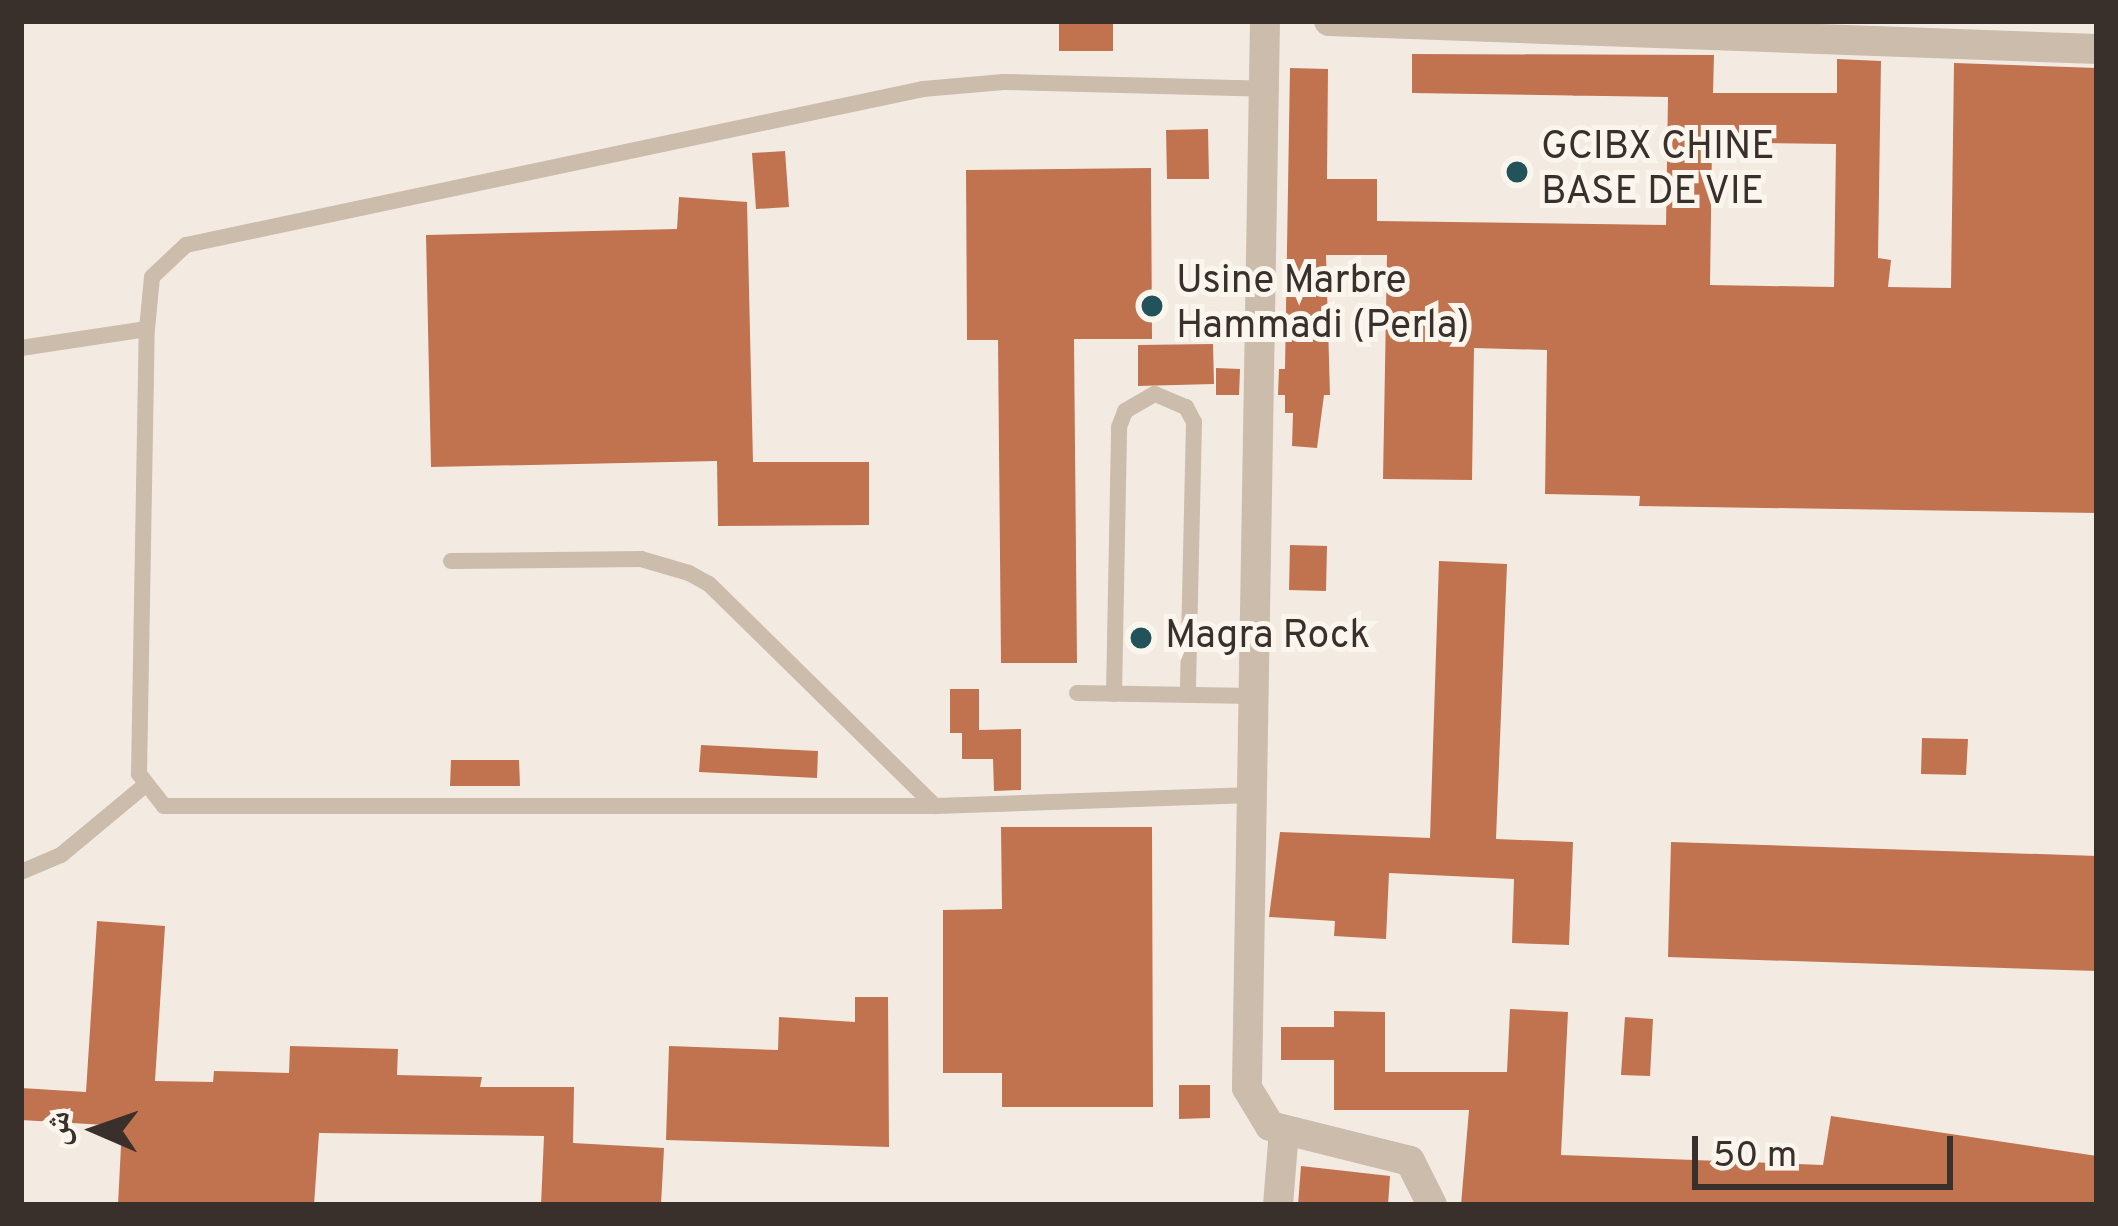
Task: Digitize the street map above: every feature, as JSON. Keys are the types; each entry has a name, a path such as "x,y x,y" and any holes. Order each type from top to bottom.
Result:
{"street":[{"path":"1265,21 1247,1088 1258,1116 1284,1131 1390,1150 1424,1177 1432,1205"},
{"path":"1329,21 2097,49"},
{"path":"1278,1205 1284,1131"}],"lane":[{"path":"21,872 62,855 143,787 148,292 160,263 209,240 923,88 1004,82 1264,89"},
{"path":"21,348 147,329"},
{"path":"1114,694 1120,427 1125,411 1155,394 1186,407 1194,422 1188,694"},
{"path":"451,561 641,559 689,573 709,584 935,806"},
{"path":"1077,693 1253,696"},
{"path":"143,787 178,808 935,806 1251,795"}],"building":[{"path":"1059,21 1113,21 1113,51 1059,51"},
{"path":"1412,54 1714,55 1713,93 1837,93 1837,59 1881,61 1878,258 1891,260 1888,287 1951,288 1954,63 2097,68 2097,513 1639,506 1640,496 1545,494 1547,350 1474,348 1472,480 1383,479 1387,255 1326,255 1330,395 1324,395 1317,448 1292,446 1293,413 1285,413 1285,395 1278,395 1279,369 1285,369 1290,68 1328,69 1327,179 1377,179 1377,221 1666,225 1668,97 1412,93","holes":["1836,144 1834,287 1710,285 1712,147"]},
{"path":"1208,129 1209,179 1167,179 1166,130"},
{"path":"785,151 789,207 756,209 752,153"},
{"path":"1151,168 1152,339 1074,339 1077,663 1001,663 998,340 967,340 966,170"},
{"path":"679,197 747,202 753,462 869,462 869,525 718,526 717,461 431,467 426,235 677,229"},
{"path":"1213,344 1214,384 1138,386 1138,345"},
{"path":"1216,368 1240,369 1239,395 1216,395"},
{"path":"1290,545 1327,546 1326,591 1289,590"},
{"path":"1439,561 1507,564 1496,839 1573,842 1569,945 1512,943 1514,879 1389,873 1386,939 1334,936 1335,921 1269,917 1280,832 1430,838"},
{"path":"950,689 979,689 979,730 1021,729 1021,790 994,791 993,759 962,759 962,733 950,733"},
{"path":"1922,738 1968,739 1966,775 1921,774"},
{"path":"701,745 818,751 817,778 699,772"},
{"path":"451,760 519,760 520,786 450,786"},
{"path":"1001,827 1152,827 1153,1107 1002,1107 1002,1073 943,1073 943,910 1002,909"},
{"path":"1671,842 2097,856 2097,971 1668,957"},
{"path":"97,921 165,926 155,1081 213,1082 214,1071 289,1073 290,1046 398,1049 397,1075 482,1077 480,1087 574,1087 573,1143 664,1148 661,1205 541,1205 544,1136 319,1133 314,1205 118,1205 122,1126 21,1120 21,1088 86,1092"},
{"path":"855,997 888,997 889,1147 666,1140 669,1046 778,1050 779,1017 855,1022"},
{"path":"1510,1009 1568,1012 1561,1155 1823,1165 1831,1116 2097,1156 2097,1205 1461,1205 1469,1110 1334,1110 1334,1060 1281,1060 1281,1027 1334,1027 1334,1011 1385,1012 1385,1072 1507,1072"},
{"path":"1625,1017 1653,1019 1650,1076 1621,1075"},
{"path":"1179,1085 1210,1085 1210,1118 1179,1119"},
{"path":"1301,1166 1390,1176 1388,1205 1298,1205"}],"place":[{"name":"GCIBX CHINE BASE DE VIE","path":"1517,172"},
{"name":"Usine Marbre Hammadi (Perla)","path":"1152,306"},
{"name":"Magra Rock","path":"1141,638"}]}
